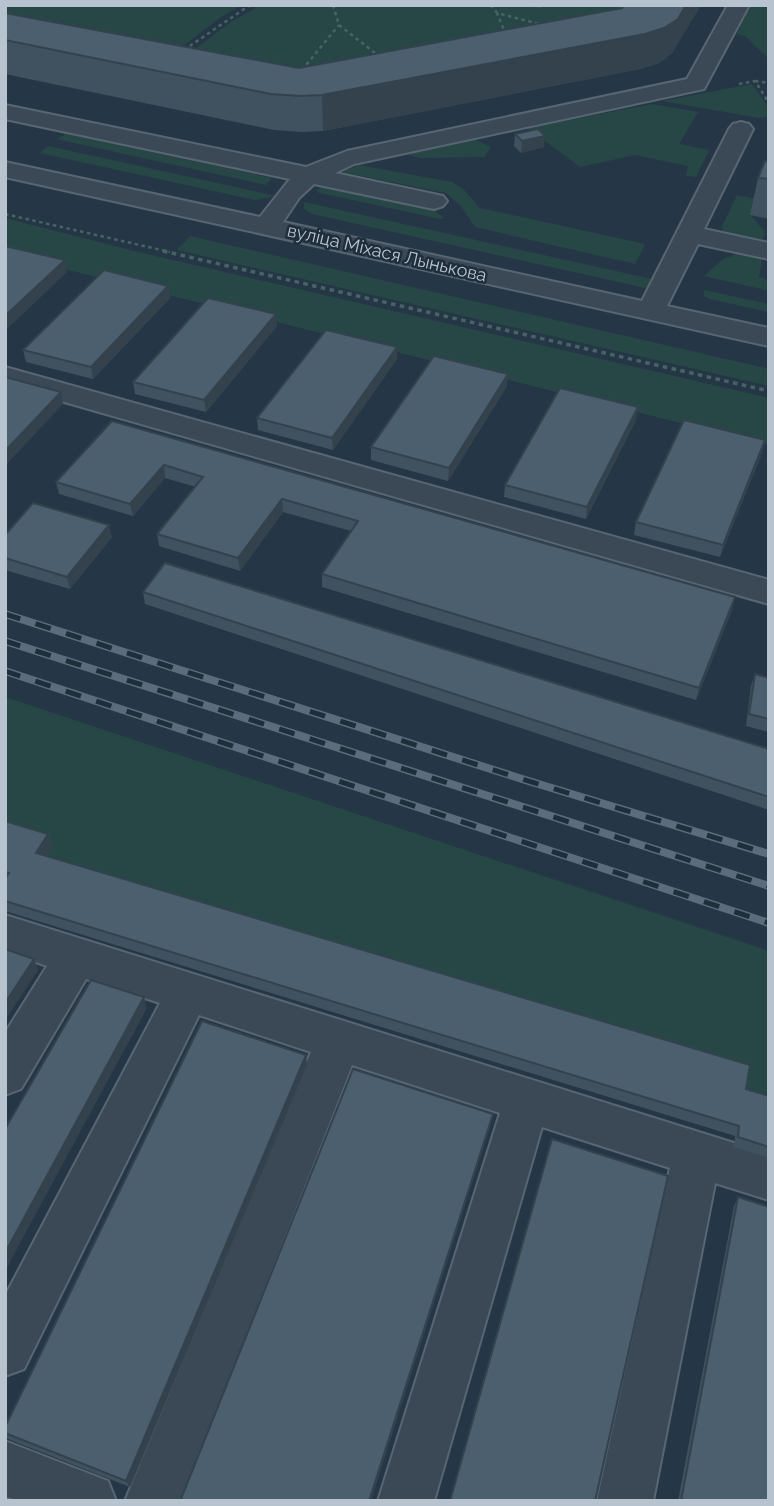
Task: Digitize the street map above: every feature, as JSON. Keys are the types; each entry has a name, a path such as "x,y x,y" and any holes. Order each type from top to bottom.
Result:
{"street":[{"path":"267,226 290,193 307,176 347,158 696,84 739,5"},
{"path":"5,112 434,201"},
{"path":"651,311 741,129"},
{"name":"вуліца Міхася Лынькова","path":"5,169 769,337"},
{"path":"688,234 769,251"},
{"path":"5,376 769,592"},
{"path":"5,933 769,1177"},
{"path":"5,1074 76,957"},
{"path":"5,1350 188,992"},
{"path":"153,1501 339,1040"},
{"path":"406,1501 527,1100"},
{"path":"625,1501 697,1154"},
{"path":"5,1468 88,1501"}],"path":[{"path":"185,50 250,5"},
{"path":"333,5 339,24 380,58"},
{"path":"491,5 507,38"},
{"path":"496,13 550,26"},
{"path":"300,73 339,24"},
{"path":"5,214 769,391"}],"green space":[{"path":"5,5 242,5 221,17 147,74 5,46"},
{"path":"261,5 641,5 301,103 159,76 231,22"},
{"path":"750,5 769,5 769,59 745,36 737,34"},
{"path":"752,84 769,108 769,117 759,118 662,101"},
{"path":"652,104 698,112 679,144 709,150 696,177 686,176 688,166 635,155 580,167 528,128"},
{"path":"66,134 272,178 266,185 56,139"},
{"path":"472,138 491,147 484,157 421,158 403,154"},
{"path":"48,146 276,196 255,200 40,153"},
{"path":"359,165 452,182 463,189 480,208 645,244 635,264 475,227 461,206 446,193 342,172"},
{"path":"323,185 431,208 444,218 316,192"},
{"path":"737,195 756,199 750,214 765,232 762,241 723,231 722,226"},
{"path":"304,202 661,281 645,288 312,214 304,209"},
{"path":"5,218 130,250 769,398 769,445 5,254"},
{"path":"190,236 769,369 769,386 177,250"},
{"path":"738,253 762,258 759,277 769,280 769,291 704,276 722,260"},
{"path":"704,290 769,304 769,312 710,299 704,296"},
{"path":"5,697 769,951 769,1099 32,856 5,826"}],"building":[{"path":"624,5 686,5 678,19 664,28 645,34 322,95 271,94 5,40 5,13 299,68 622,8"},
{"path":"538,129 545,136 522,141 515,134"},
{"path":"765,161 769,162 769,179 758,178"},
{"path":"5,246 65,260 5,316"},
{"path":"104,270 168,286 91,367 23,350"},
{"path":"208,298 276,314 204,400 133,382"},
{"path":"326,330 397,347 332,438 257,418"},
{"path":"434,356 508,374 449,468 371,447"},
{"path":"5,377 61,392 5,451"},
{"path":"560,388 638,407 587,507 505,485"},
{"path":"684,420 765,440 723,545 636,522"},
{"path":"112,421 735,597 699,688 322,574 358,521 282,499 238,558 157,534 203,477 164,465 130,504 56,482"},
{"path":"33,503 109,525 67,577 5,558 5,535"},
{"path":"165,563 769,749 769,797 143,592"},
{"path":"755,674 769,678 769,719 749,714"},
{"path":"5,821 48,834 36,853 750,1065 746,1089 769,1096 769,1147 738,1137 739,1126 5,901 5,879 9,873 5,872"},
{"path":"5,949 34,959 5,1003"},
{"path":"91,980 144,997 5,1253 5,1129"},
{"path":"202,1021 306,1055 126,1481 5,1433 5,1427"},
{"path":"353,1069 493,1114 369,1501 185,1501 181,1499"},
{"path":"552,1139 668,1176 595,1501 450,1501"},
{"path":"738,1197 769,1207 769,1501 681,1501"}],"railway":[{"path":"5,614 522,779 769,854"},
{"path":"5,641 769,886"},
{"path":"5,671 769,923"}]}
